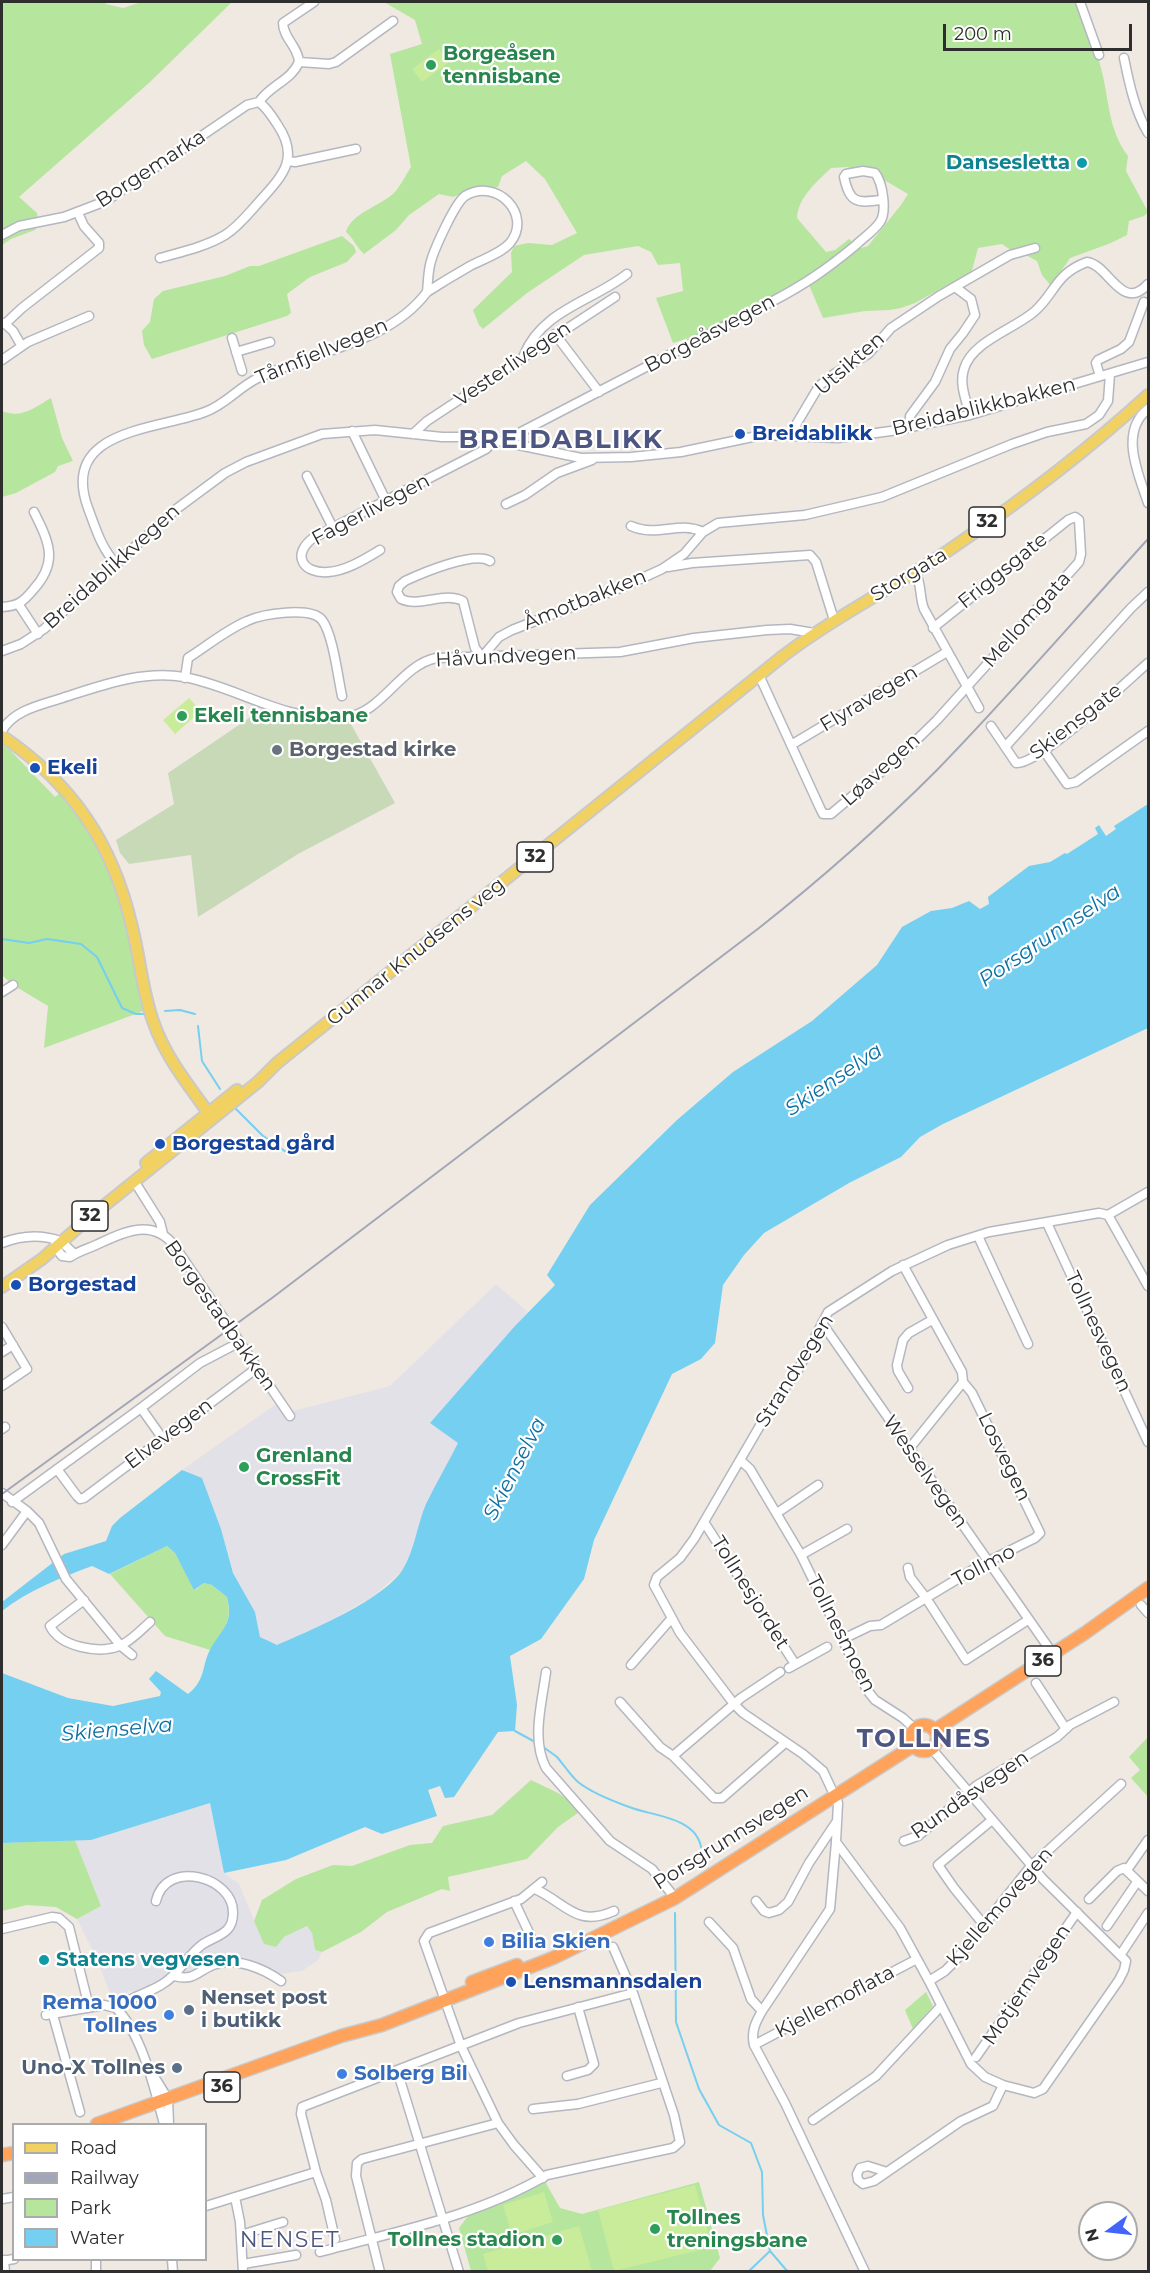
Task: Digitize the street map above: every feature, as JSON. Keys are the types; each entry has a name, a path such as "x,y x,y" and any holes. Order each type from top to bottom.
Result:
{"highway":[{"name":"36","path":"935,1730 1053,1654 1149,1588"},
{"path":"925,1725 935,1730 937,1742 932,1749 922,1751 913,1746 911,1739 915,1729 925,1725"},
{"name":"Porsgrunnsvegen","path":"121,2123 341,2036 382,2025 444,1997 513,1975 600,1936 675,1898 913,1746"},
{"name":"Porsgrunnsvegen","path":"101,2123 164,2105"}],"main road":[{"name":"Storgata","path":"754,679 814,633 955,546 1112,429 1149,395"},
{"name":"Gunnar Knudsens veg","path":"6,1284 21,1276 54,1242 263,1070 277,1063 754,679"},
{"path":"2,736 31,757 65,789 85,814 104,846 118,875 127,902 142,983 153,1022 171,1060 210,1115"}],"street":[{"path":"314,2 283,23 283,29 295,47 299,62 329,64 336,62 393,21"},
{"path":"1080,2 1099,55"},
{"path":"1124,58 1136,105 1149,133"},
{"name":"Borgemarka","path":"2,235 19,226 78,213 120,193 247,105 259,102 264,94 290,76 299,62"},
{"path":"160,258 205,244 225,235 279,180 288,161 289,150 284,134 266,107 259,102"},
{"path":"288,161 295,162 356,149"},
{"path":"863,171 875,173 880,183 882,200 862,202 853,199 847,193 844,177 849,173 863,171"},
{"name":"Tårnfjellvegen","path":"117,565 104,550 82,488 91,455 123,434 207,411 258,378 343,346 382,328 411,310 427,292 509,243 516,229 516,220 510,204 503,196 478,191 460,200 432,259 427,292"},
{"name":"Borgeåsvegen","path":"511,442 522,432 818,276 880,222 882,200"},
{"path":"21,345 4,323 99,248 99,243 84,226 78,213"},
{"name":"Utsikten","path":"793,436 797,423 819,386 834,374 868,354 898,323 1010,255 1035,248"},
{"path":"970,415 962,379 968,361 988,340 1037,310 1060,278 1087,262 1097,264 1111,283 1120,289 1135,293 1149,284"},
{"path":"523,357 534,339 555,316 607,289 627,274"},
{"path":"909,427 910,416 934,382 950,350 975,315 971,299 955,287"},
{"name":"Vesterlivegen","path":"413,434 427,421 555,334 615,297"},
{"path":"1100,376 1096,363 1129,342 1144,302"},
{"path":"2,360 21,345 89,316"},
{"path":"555,334 599,392"},
{"path":"232,338 242,371"},
{"path":"236,352 270,342"},
{"name":"Breidablikkbakken","path":"219,477 246,462 309,437 352,431 375,430 442,438 480,437 569,456 595,459 681,452 762,435 852,437 970,415 1149,362"},
{"path":"631,526 643,531 690,527 703,532 718,524 805,515 892,494 1012,444 1047,432 1086,424 1099,415 1108,401 1110,374"},
{"path":"1149,409 1140,416 1134,427 1134,452 1149,502"},
{"path":"352,431 386,501"},
{"name":"Fagerlivegen","path":"380,550 329,572 319,572 307,567 301,557 303,549 313,538 486,448 495,440"},
{"path":"506,504 525,495 557,473 595,459"},
{"path":"307,476 333,528"},
{"name":"Breidablikkvegen","path":"2,651 38,634 117,565 175,510 219,477"},
{"path":"2,607 19,605 44,576 50,561 48,543 34,512"},
{"name":"Friggsgate","path":"933,628 1068,520 1075,518"},
{"name":"Mellomgata","path":"968,687 1080,562 1081,523 1075,518"},
{"name":"Åmotbakken","path":"482,657 499,637 512,630 625,586 662,569 684,554 703,532"},
{"path":"662,569 692,563 810,555 816,562 834,620"},
{"path":"482,657 475,648 463,601 447,598 410,602 401,599 397,592 399,586 405,581 452,563 483,558 490,561"},
{"path":"915,571 921,585 920,599 933,628 979,708"},
{"path":"991,726 1005,747 1131,608 1149,592"},
{"path":"19,605 38,634"},
{"path":"185,678 188,658 237,626 253,618 296,612 310,613 321,619 327,630 342,696"},
{"name":"Håvundvegen","path":"2,731 6,723 23,711 117,681 159,675 185,678 296,715 347,717 371,705 426,661 442,657 620,652 694,639 766,630 790,629 814,633"},
{"name":"Flyravegen","path":"791,745 947,652"},
{"name":"Skiensgate","path":"1005,747 1016,763 1020,764 1044,752 1149,663"},
{"name":"Løavegen","path":"754,679 791,745 823,814 831,814 901,755 968,687"},
{"path":"1044,752 1067,784 1076,782 1149,730"},
{"path":"2,992 14,985"},
{"path":"138,1187 160,1222 163,1234"},
{"path":"1149,1192 1108,1215 1149,1286"},
{"name":"Strandvegen","path":"836,1796 823,1771 734,1704 671,1619 654,1581 688,1549 772,1405 797,1372 825,1316 832,1309 903,1265 948,1245 1005,1229 1099,1213 1108,1215"},
{"name":"Tollnesvegen","path":"1047,1223 1149,1442"},
{"name":"Borgestadbakken","path":"54,1242 65,1257 128,1231 147,1229 163,1234 174,1245 290,1416"},
{"path":"2,1244 28,1236 54,1242"},
{"path":"978,1236 1028,1344"},
{"name":"Losvegen","path":"903,1265 962,1372 963,1382 972,1393 1040,1533"},
{"path":"908,1388 897,1365 903,1340 909,1333 933,1320"},
{"name":"Wesselvegen","path":"822,1323 1053,1654"},
{"path":"2,1327 27,1369 2,1386"},
{"path":"12,1502 200,1363 240,1342"},
{"path":"2,1352 13,1345"},
{"name":"Elvevegen","path":"57,1469 80,1499 84,1498 257,1368"},
{"path":"909,1449 963,1382"},
{"path":"141,1408 163,1439"},
{"name":"Tollnesmoen","path":"740,1460 750,1469 801,1555 870,1695 915,1729"},
{"path":"777,1513 818,1485"},
{"path":"2,1493 27,1511 45,1533 66,1579 121,1646 132,1655"},
{"path":"2,1545 27,1511"},
{"name":"Tollnesjordet","path":"704,1522 788,1668 827,1647"},
{"name":"Tollnesmoen","path":"801,1555 847,1529"},
{"name":"Tollmo","path":"843,1640 870,1626 881,1625 988,1562 1035,1539 1040,1533"},
{"path":"908,1568 910,1577 966,1660 1028,1620"},
{"path":"84,1600 50,1626 54,1633 71,1645 86,1648 121,1646 150,1622"},
{"path":"1141,1605 1149,1613"},
{"path":"631,1665 671,1619"},
{"path":"673,1756 734,1704 788,1668"},
{"path":"546,1672 538,1742 541,1759 546,1768 610,1841 652,1869 675,1898"},
{"path":"1036,1683 1066,1729"},
{"path":"620,1702 660,1747 673,1756 709,1795 718,1799 785,1743"},
{"name":"Rundåsvegen","path":"904,1841 918,1836 969,1793 1066,1729 1114,1702"},
{"path":"929,1981 971,2064 985,2077 1003,2085 1034,2093 1043,2089 1119,1980 1126,1965 1125,1957 1031,1866 932,1749"},
{"name":"Kjellemovegen","path":"836,1842 900,1928 929,1981 945,1971 1031,1866 1121,1784"},
{"path":"836,1796 838,1803 836,1842 830,1909 753,2028 754,2045 790,2114 865,2271"},
{"path":"756,1901 769,1913 784,1906 837,1820"},
{"path":"984,1925 938,1865 992,1820"},
{"path":"1127,1870 1149,1840"},
{"path":"1089,1899 1124,1868 1149,1891"},
{"path":"80,2112 50,2015 104,2005 116,2007 132,1997 162,1985 174,1976 202,1945 226,1931 232,1920 232,1906 229,1898 206,1880 191,1875 162,1885 156,1901"},
{"path":"542,1882 535,1889 514,1901 429,1933 425,1936 424,1946 461,2046 498,2123 543,2178"},
{"path":"1107,1926 1137,1882"},
{"path":"535,1889 581,1917 604,1916 614,1911"},
{"path":"514,1901 532,1940"},
{"name":"Motjernvegen","path":"976,2058 1077,1912"},
{"path":"1121,1954 1149,1913"},
{"path":"2,1929 52,1917 65,1922 69,1927 89,2007"},
{"path":"709,1922 733,1948 751,1999 762,2012"},
{"path":"320,2252 481,2208 543,2178 566,2170 674,2148 680,2142 633,1993 613,1947"},
{"name":"Kjellemoflata","path":"754,2045 917,1959"},
{"path":"174,1976 190,1978 210,1966 226,1962 253,1967 281,1981"},
{"path":"335,2239 301,2110 305,2106 519,2023 633,1993"},
{"path":"813,2120 876,2076 941,2006"},
{"path":"116,2007 129,2026 149,2068 169,2123"},
{"path":"567,2076 588,2070 594,2064 578,2007"},
{"path":"397,2070 459,2271"},
{"path":"533,2109 578,2104 661,2083"},
{"path":"887,2172 961,2121 993,2106 1003,2085"},
{"path":"164,2105 164,2123"},
{"path":"380,2271 356,2176 357,2163 362,2159 498,2123"},
{"path":"207,2206 316,2172"},
{"path":"235,2197 243,2268 296,2255"},
{"path":"241,2235 283,2222"},
{"path":"5,2271 6,2260"}],"shaded area":[{"path":"496,1284 528,1312 431,1423 459,1443 426,1506 415,1544 402,1571 372,1597 324,1624 277,1645 260,1637 255,1612 233,1573 221,1529 202,1478 182,1470 283,1399 293,1411 390,1386"},
{"path":"210,1803 224,1873 239,1884 264,1944 276,1947 284,1937 307,1926 312,1933 315,1950 322,1952 318,1960 302,1971 264,1976 232,1961 189,1976 168,1974 140,1995 129,1990 116,2008 95,1955 77,1919 101,1906 75,1840 91,1840"}],"green space":[{"path":"2,2 106,2 106,4 123,8 142,2 232,2 150,82 19,197 37,213 38,224 35,230 2,245"},
{"path":"384,2 1078,2 1099,59 1116,136 1128,156 1126,171 1148,212 1144,216 1129,221 1127,235 1070,258 1051,286 1042,275 1037,261 1024,254 1018,255 1002,244 978,248 970,278 961,285 953,282 901,308 823,318 809,285 704,333 673,343 656,298 683,291 680,263 658,265 651,252 638,246 584,255 527,293 483,329 473,310 512,272 511,253 514,246 528,243 552,245 577,233 545,179 526,161 502,176 498,187 476,188 453,197 439,194 409,215 396,230 364,254 346,232 349,225 360,215 395,192 411,167 390,54 422,44 415,20","holes":["847,167 879,177 908,194 901,205 868,246 861,248 849,239 835,250 826,252 797,218 801,203 814,184 831,168"]},
{"name":"Borgeåsen tennisbane","path":"439,49 449,62 422,82 412,69"},
{"path":"342,236 354,246 356,252 347,262 310,277 287,294 291,313 287,316 152,359 144,345 142,331 150,322 154,299 163,291 225,276 250,266 259,266"},
{"path":"51,398 62,438 73,461 58,466 55,472 16,493 2,497 2,411 21,413"},
{"name":"Ekeli tennisbane","path":"189,698 201,711 175,734 163,720"},
{"path":"267,706 347,717 395,803 298,854 198,917 191,855 129,864 120,853 116,840 174,804 168,773"},
{"path":"2,744 55,797 65,789 112,862 149,1009 44,1048 48,1006 13,985 2,975"},
{"path":"167,1546 175,1553 195,1590 204,1583 212,1585 227,1597 229,1613 226,1626 210,1650 165,1636 110,1574"},
{"path":"1148,1737 1148,1797 1131,1778 1140,1770 1129,1757"},
{"path":"531,1780 558,1793 582,1810 558,1827 527,1859 448,1877 450,1891 442,1889 387,1912 361,1932 322,1952 315,1950 312,1933 307,1926 284,1937 276,1947 264,1944 254,1921 262,1900 296,1879 333,1865 352,1866 410,1845 432,1843 443,1826 492,1815"},
{"path":"75,1840 101,1906 77,1919 56,1907 27,1905 2,1911 2,1843"},
{"path":"926,1992 933,2006 913,2029 905,2010"},
{"path":"543,2178 560,2208 582,2214 699,2182 720,2258 710,2271 471,2271 459,2228 471,2212"},
{"name":"Tollnes treningsbane","path":"695,2185 712,2247 614,2271 598,2210"},
{"path":"544,2192 553,2222 512,2235 503,2205"},
{"name":"Tollnes stadion","path":"579,2226 592,2271 488,2271 483,2254"}],"water":[{"path":"1148,804 1148,1028 943,1124 920,1137 901,1157 849,1183 764,1233 744,1255 723,1285 715,1343 701,1359 672,1374 594,1540 584,1579 541,1639 510,1656 517,1705 515,1731 498,1732 454,1797 445,1798 440,1786 428,1790 437,1816 382,1834 365,1827 286,1860 224,1873 210,1803 91,1840 2,1843 2,1673 68,1698 113,1706 160,1696 161,1692 149,1679 156,1671 188,1694 198,1683 208,1654 226,1625 229,1606 227,1597 212,1585 204,1583 194,1590 175,1553 167,1546 109,1574 92,1566 68,1575 34,1591 2,1611 2,1602 64,1554 106,1541 112,1526 120,1518 182,1470 202,1478 221,1529 233,1573 255,1612 260,1637 277,1645 346,1613 380,1592 394,1581 403,1569 426,1504 458,1443 430,1423 514,1327 555,1285 547,1275 590,1205 677,1120 733,1072 812,1021 877,965 902,927 931,911 952,908 969,901 980,909 989,904 988,897 1029,866 1050,862 1067,854 1098,834 1095,828 1099,825 1106,836 1116,829 1114,826"}],"waterway":[{"path":"2,939 29,943 47,939 81,944 97,957 122,1008 136,1014 144,1014"},
{"path":"165,1011 180,1010 195,1014"},
{"path":"198,1026 202,1061 220,1089"},
{"path":"233,1106 262,1135 286,1152 311,1142"},
{"path":"515,1731 537,1743"},
{"path":"542,1746 557,1757 572,1776 584,1786 618,1803 683,1824 698,1837 701,1847"},
{"path":"675,1913 676,2022 699,2089 719,2125 751,2143 762,2172 763,2215 770,2251 788,2272"},
{"path":"748,2272 770,2251"}],"railway":[{"path":"2,1494 272,1298 805,891 936,771 1148,539"}],"place":[{"name":"Borgeåsen tennisbane","path":"431,65"},
{"name":"Dansesletta","path":"1082,163"},
{"name":"Breidablikk","path":"740,434"},
{"name":"Ekeli tennisbane","path":"182,716"},
{"name":"Borgestad kirke","path":"277,750"},
{"name":"Ekeli","path":"35,768"},
{"name":"Borgestad gård","path":"160,1144"},
{"name":"Borgestad","path":"16,1285"},
{"name":"Grenland CrossFit","path":"244,1467"},
{"name":"Bilia Skien","path":"489,1942"},
{"name":"Statens vegvesen","path":"44,1960"},
{"name":"Lensmannsdalen","path":"511,1982"},
{"name":"Nenset post i butikk","path":"189,2010"},
{"name":"Rema 1000 Tollnes","path":"169,2015"},
{"name":"Uno-X Tollnes","path":"177,2068"},
{"name":"Solberg Bil","path":"342,2074"},
{"name":"Tollnes treningsbane","path":"655,2229"},
{"name":"Tollnes stadion","path":"557,2240"}],"district":[{"name":"BREIDABLIKK","path":"561,440"},
{"name":"TOLLNES","path":"924,1739"},
{"name":"NENSET","path":"290,2241"}],"water label":[{"name":"Porsgrunnselva","path":"1050,936"},
{"name":"Skienselva","path":"834,1080"},
{"name":"Skienselva","path":"515,1469"},
{"name":"Skienselva","path":"117,1730"}]}
